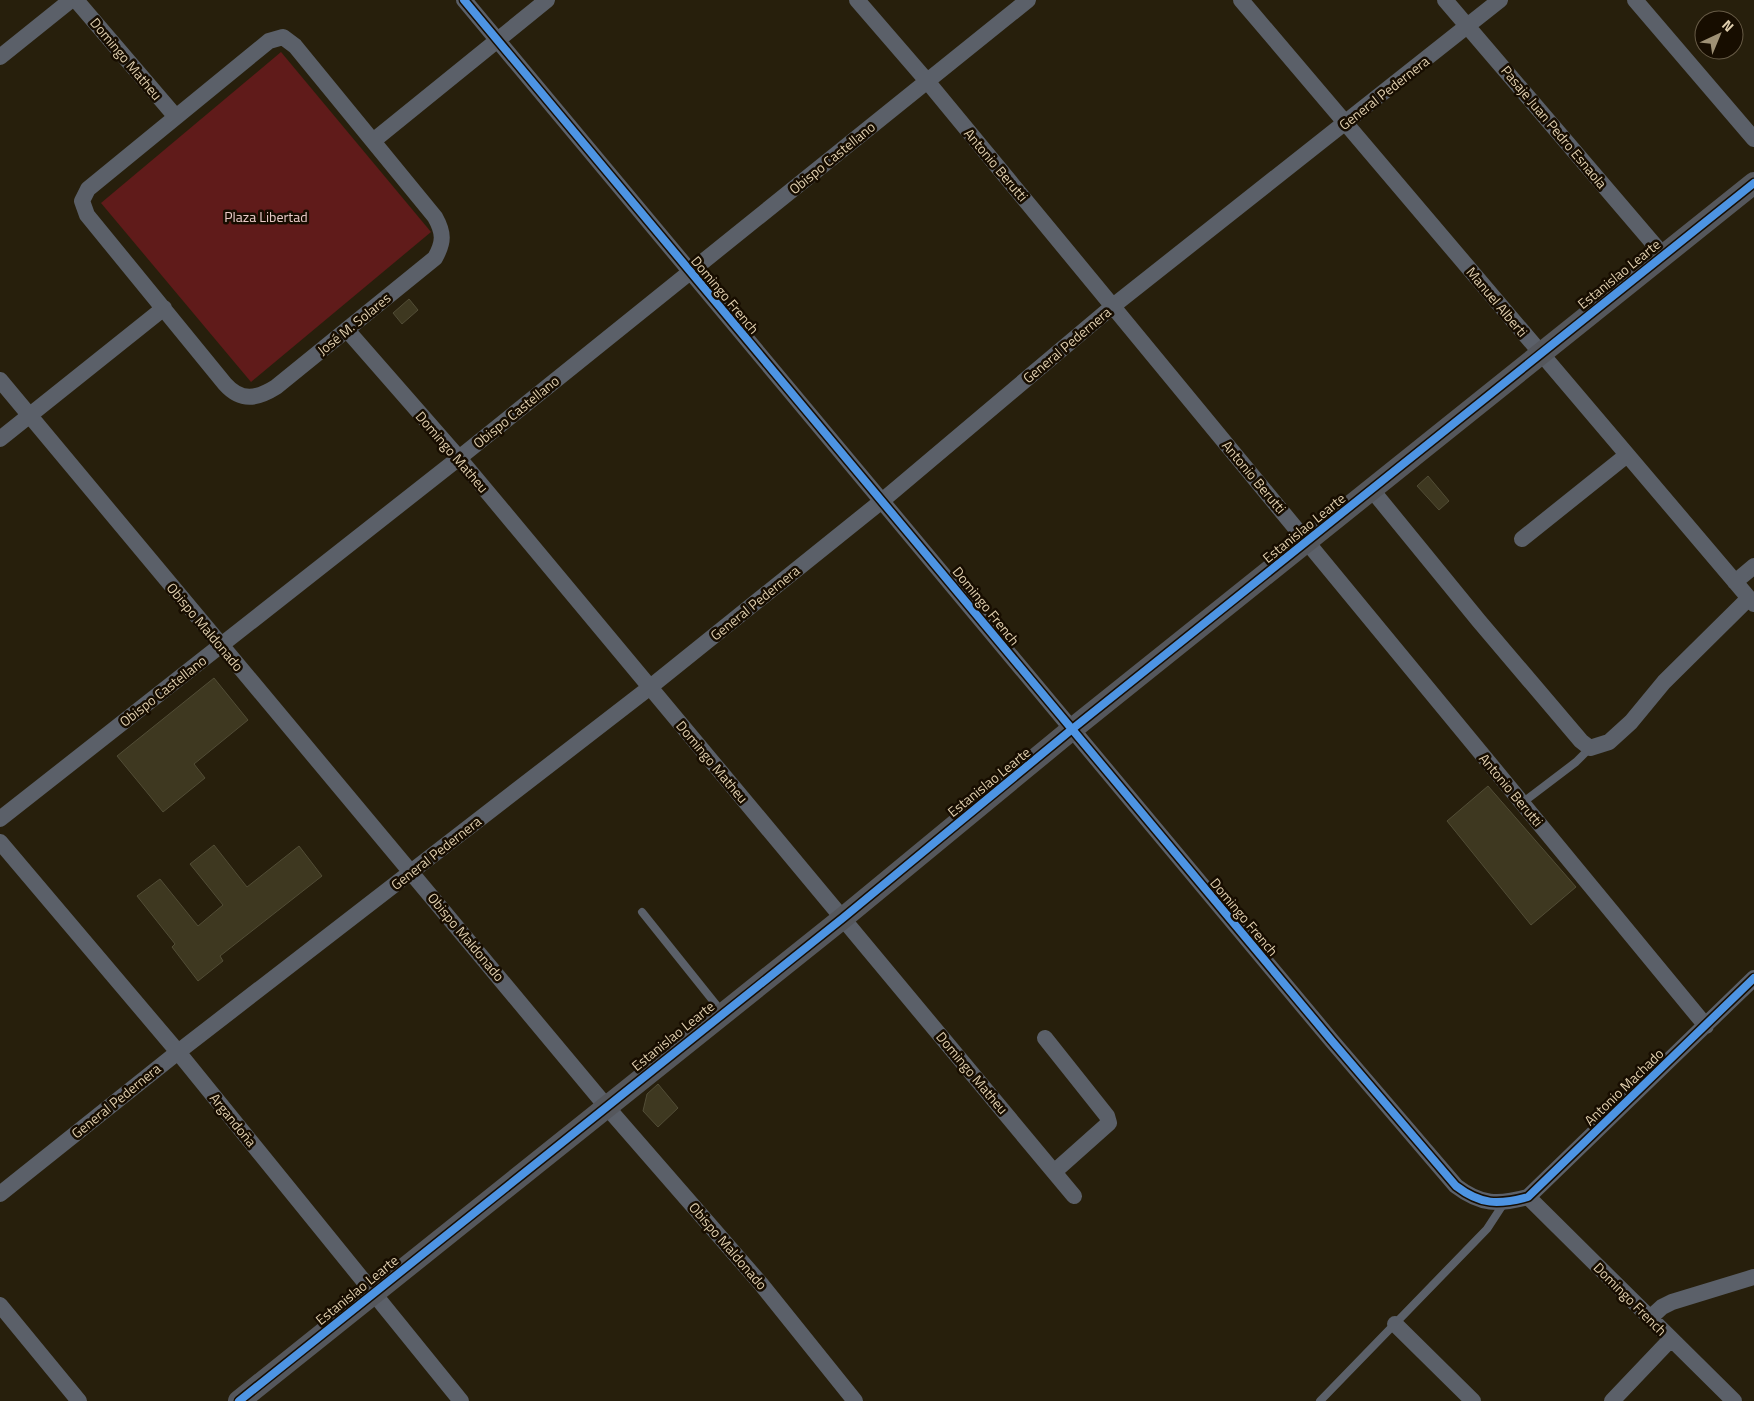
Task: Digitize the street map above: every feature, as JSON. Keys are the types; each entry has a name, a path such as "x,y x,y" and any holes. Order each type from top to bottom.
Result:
{"street":[{"path":"0,56 71,0"},
{"name":"Domingo Matheu","path":"76,0 176,117"},
{"name":"Domingo French","path":"464,0 690,274 883,500 1071,730 1456,1186 1478,1199 1504,1203"},
{"path":"0,439 164,308 87,215 82,201 88,189 269,41 283,36 295,46 373,141 547,0"},
{"name":"Antonio Berutti","path":"857,0 927,81 1308,541 1521,803 1594,888 1706,1026"},
{"name":"Obispo Castellano","path":"0,819 690,274 1028,0"},
{"name":"Manuel Alberti","path":"1241,0 1752,601"},
{"name":"Pasaje Juan Pedro Esnaola","path":"1445,0 1663,255"},
{"name":"General Pedernera","path":"0,1194 178,1052 649,688 883,500 1113,306 1500,0"},
{"path":"1635,0 1754,140"},
{"name":"José M. Solares","path":"164,308 232,392 245,398 261,396 276,387 435,258 442,246 442,230 435,217 373,141"},
{"name":"Estanislao Learte","path":"239,1401 843,918 1071,730 1754,183"},
{"name":"Domingo Matheu","path":"347,330 459,458 1074,1196"},
{"name":"Obispo Maldonado","path":"0,380 606,1106 746,1265 854,1401"},
{"path":"1522,539 1627,455"},
{"path":"1372,490 1479,621 1581,741 1590,748 1609,742 1631,722 1664,682 1752,601"},
{"path":"1735,582 1754,566"},
{"name":"Argandoña","path":"0,842 178,1052 461,1401"},
{"name":"Antonio Machado","path":"1504,1203 1528,1196 1754,978"},
{"path":"1045,1038 1107,1116 1109,1123 1054,1172"},
{"name":"Domingo French","path":"1528,1196 1734,1401"},
{"path":"1650,1318 1662,1307 1672,1302 1754,1277"},
{"path":"0,1305 79,1401"},
{"path":"1395,1324 1473,1401"},
{"path":"1612,1401 1671,1339"}],"lane":[{"path":"1521,803 1576,762 1590,748"},
{"path":"642,912 722,1013"},
{"path":"1320,1401 1487,1229 1504,1203"}],"green space":[{"name":"Plaza Libertad","path":"281,52 431,232 251,382 101,203"}],"building":[{"path":"409,299 418,310 402,324 393,313"},
{"path":"1428,476 1449,501 1439,510 1417,486"},
{"path":"214,678 248,720 194,764 205,778 163,812 117,756"},
{"path":"1488,786 1576,887 1531,925 1447,821"},
{"path":"214,845 247,887 299,846 322,876 220,956 223,961 198,981 172,947 175,944 137,896 160,879 198,926 223,905 190,864"},
{"path":"658,1084 678,1108 658,1127 643,1111 647,1094"}],"cycle path":[{"path":"464,0 1332,1041 1456,1186 1474,1197 1490,1202 1528,1197 1754,978"},
{"path":"239,1401 843,918 1071,730 1754,183"}]}
